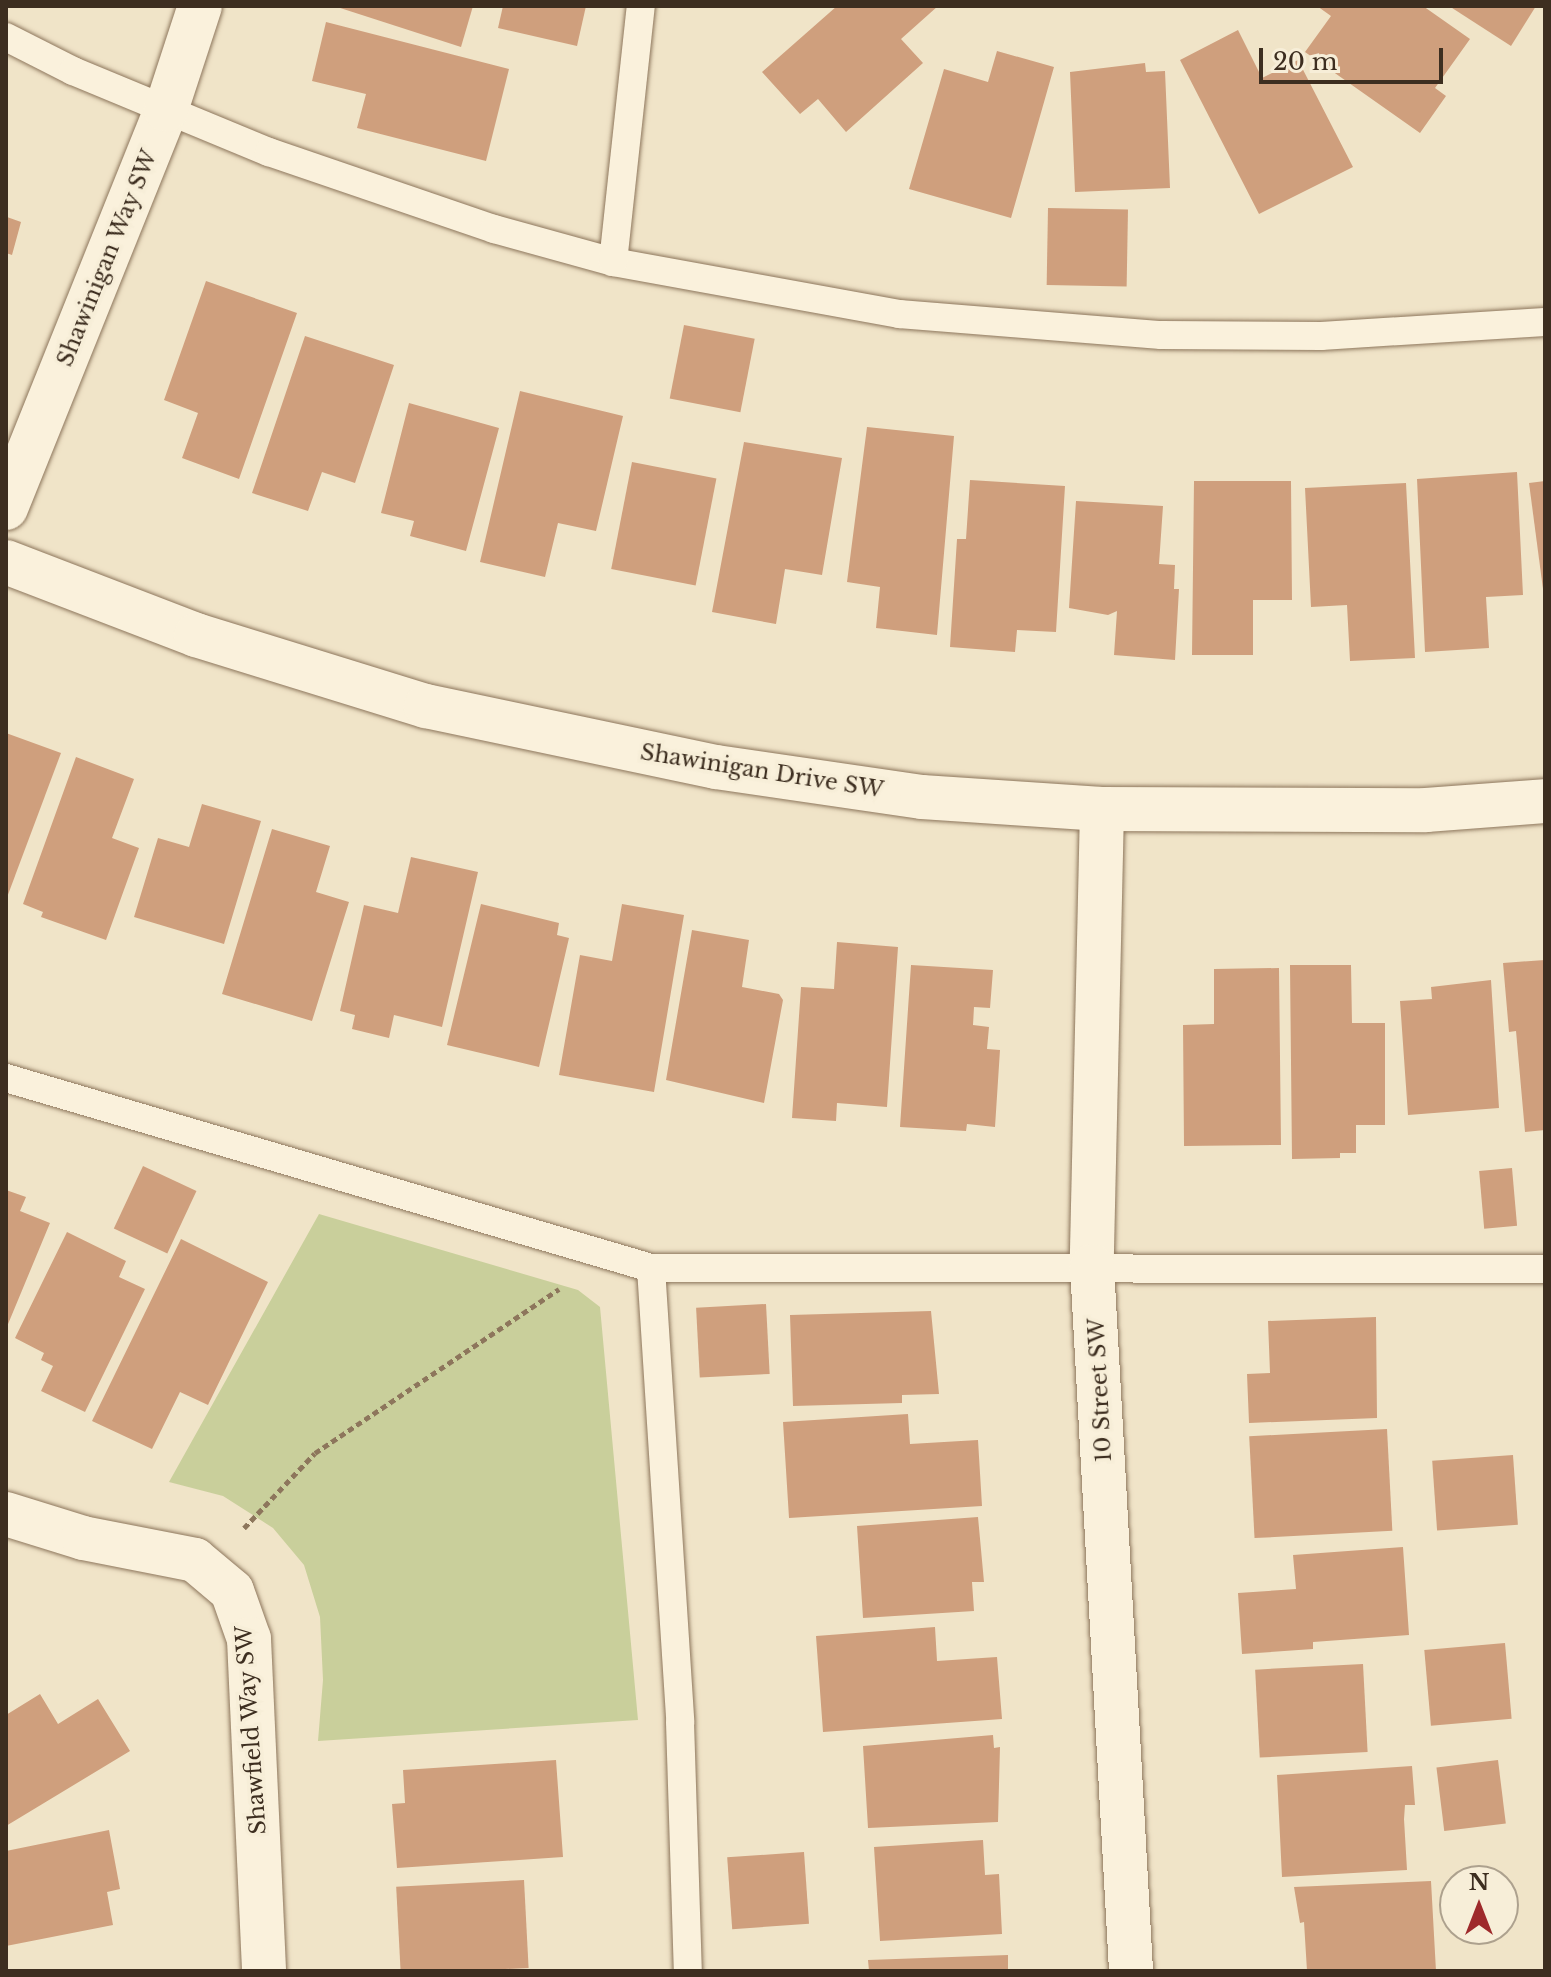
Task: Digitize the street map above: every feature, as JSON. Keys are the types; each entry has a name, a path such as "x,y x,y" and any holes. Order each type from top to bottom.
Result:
{"street":[{"name":"Shawinigan Way SW","path":"6,508 166,110 200,6"},
{"name":"Shawinigan Drive SW","path":"6,562 196,635 426,706 716,767 922,797 1102,809 1426,810 1545,801"},
{"name":"10 Street SW","path":"1102,809 1092,1266 1131,1971"},
{"name":"Shawfield Way SW","path":"6,1514 83,1538 173,1552 215,1573 232,1591 249,1639 264,1971"}],"lane":[{"path":"613,262 641,6"},
{"path":"6,37 166,110 479,224 613,262 899,314 1161,335 1321,336 1545,322"},
{"path":"6,1078 651,1268 1092,1266 1545,1269"},
{"path":"651,1268 680,1722 688,1971"}],"path":[{"path":"215,1573 249,1520 315,1453 570,1282"}],"green space":[{"path":"319,1214 578,1290 600,1307 638,1720 318,1741 323,1680 320,1617 304,1565 273,1528 223,1496 169,1482"}],"building":[{"path":"334,6 473,6 461,47"},
{"path":"503,6 586,6 577,46 498,28"},
{"path":"837,6 938,6 901,39 923,63 846,132 818,99 800,114 762,72"},
{"path":"1317,6 1423,6 1470,39 1435,88 1446,96 1420,133 1305,52 1331,16"},
{"path":"1449,6 1536,6 1511,46"},
{"path":"326,22 509,69 486,161 357,128 366,94 312,81"},
{"path":"1238,30 1262,78 1298,60 1353,167 1259,214 1180,60"},
{"path":"997,51 1054,67 1011,218 909,189 944,69 988,82"},
{"path":"1145,63 1146,72 1165,71 1170,188 1075,192 1070,72"},
{"path":"7,195 7,217 21,222 12,255 6,253"},
{"path":"1048,208 1128,209 1127,286 1047,285"},
{"path":"206,281 297,313 239,479 182,458 198,413 164,400"},
{"path":"684,325 755,339 740,412 670,399"},
{"path":"305,336 394,365 355,483 322,472 308,511 252,493"},
{"path":"520,391 623,416 596,531 558,523 545,577 480,562"},
{"path":"409,403 499,428 466,551 410,536 414,521 381,513"},
{"path":"867,427 954,436 937,635 876,628 880,587 847,582"},
{"path":"744,442 842,458 822,575 785,569 776,624 712,612"},
{"path":"632,462 716,478 696,585 611,569"},
{"path":"1517,472 1523,595 1486,597 1489,648 1425,652 1417,479"},
{"path":"970,480 1065,486 1056,632 1017,630 1015,652 950,647 957,539 966,539"},
{"path":"1194,481 1291,481 1292,600 1253,600 1253,655 1192,655"},
{"path":"1545,481 1545,589 1543,589 1529,483"},
{"path":"1406,483 1415,658 1350,661 1347,605 1311,607 1305,488"},
{"path":"1076,501 1163,506 1159,564 1175,565 1174,589 1179,589 1175,660 1114,655 1117,611 1108,615 1069,608"},
{"path":"6,733 61,753 6,900"},
{"path":"76,757 134,779 112,838 139,848 106,940 41,917 43,912 23,904"},
{"path":"202,804 261,821 224,944 134,917 158,838 189,847"},
{"path":"272,829 330,846 316,892 349,902 312,1021 222,994"},
{"path":"411,857 478,872 442,1027 394,1015 389,1038 352,1029 355,1015 340,1011 364,905 398,913"},
{"path":"481,904 559,923 557,935 569,938 539,1067 447,1045"},
{"path":"622,904 684,915 654,1092 559,1075 580,955 612,961"},
{"path":"692,930 749,940 742,987 779,994 783,1000 764,1103 666,1080"},
{"path":"837,942 898,947 887,1107 837,1103 836,1121 792,1118 801,987 834,989"},
{"path":"1545,960 1545,1130 1525,1132 1516,1031 1509,1032 1503,963"},
{"path":"911,965 993,970 990,1008 974,1007 973,1025 989,1027 987,1049 1000,1050 995,1127 967,1124 966,1131 900,1127"},
{"path":"1290,965 1351,965 1352,1023 1385,1023 1385,1125 1356,1125 1356,1153 1340,1153 1340,1158 1292,1159"},
{"path":"1279,968 1281,1145 1184,1146 1183,1025 1214,1024 1214,969"},
{"path":"1491,980 1499,1108 1408,1115 1400,1001 1432,999 1431,987"},
{"path":"143,1166 196,1191 167,1253 114,1229"},
{"path":"1512,1168 1517,1226 1484,1229 1479,1171"},
{"path":"6,1190 26,1197 20,1211 50,1223 6,1329"},
{"path":"67,1232 126,1261 119,1277 145,1289 85,1412 41,1391 53,1366 41,1360 44,1353 15,1338"},
{"path":"181,1239 268,1282 208,1405 180,1392 152,1449 92,1421"},
{"path":"766,1304 770,1374 700,1378 696,1308"},
{"path":"931,1311 939,1394 902,1395 902,1403 793,1406 790,1315"},
{"path":"1376,1317 1377,1418 1249,1423 1247,1374 1270,1373 1268,1321"},
{"path":"908,1414 910,1444 978,1440 982,1506 789,1518 783,1422"},
{"path":"1387,1429 1392,1531 1255,1538 1249,1436"},
{"path":"1513,1455 1518,1525 1437,1530 1432,1461"},
{"path":"978,1517 984,1582 972,1582 974,1611 863,1618 857,1526"},
{"path":"1403,1547 1409,1635 1313,1642 1313,1649 1242,1654 1238,1593 1296,1589 1293,1555"},
{"path":"935,1627 937,1661 997,1657 1002,1719 823,1732 816,1636"},
{"path":"1505,1643 1512,1719 1431,1726 1424,1650"},
{"path":"1363,1664 1368,1752 1260,1758 1255,1670"},
{"path":"40,1694 58,1724 98,1699 130,1751 6,1826 6,1715"},
{"path":"993,1735 994,1748 1000,1747 998,1822 868,1828 863,1746"},
{"path":"556,1760 563,1857 397,1868 392,1804 405,1803 403,1770"},
{"path":"1498,1760 1506,1824 1444,1831 1436,1768"},
{"path":"1412,1766 1415,1805 1405,1805 1404,1819 1407,1870 1282,1877 1277,1775"},
{"path":"109,1830 120,1889 107,1892 113,1925 6,1946 6,1851"},
{"path":"983,1840 985,1875 999,1874 1002,1934 880,1941 874,1847"},
{"path":"804,1852 809,1924 732,1929 727,1857"},
{"path":"524,1880 529,1968 401,1971 396,1887"},
{"path":"1431,1881 1436,1971 1307,1971 1304,1922 1300,1923 1294,1887"},
{"path":"1008,1955 1008,1971 869,1971 868,1960"}]}
